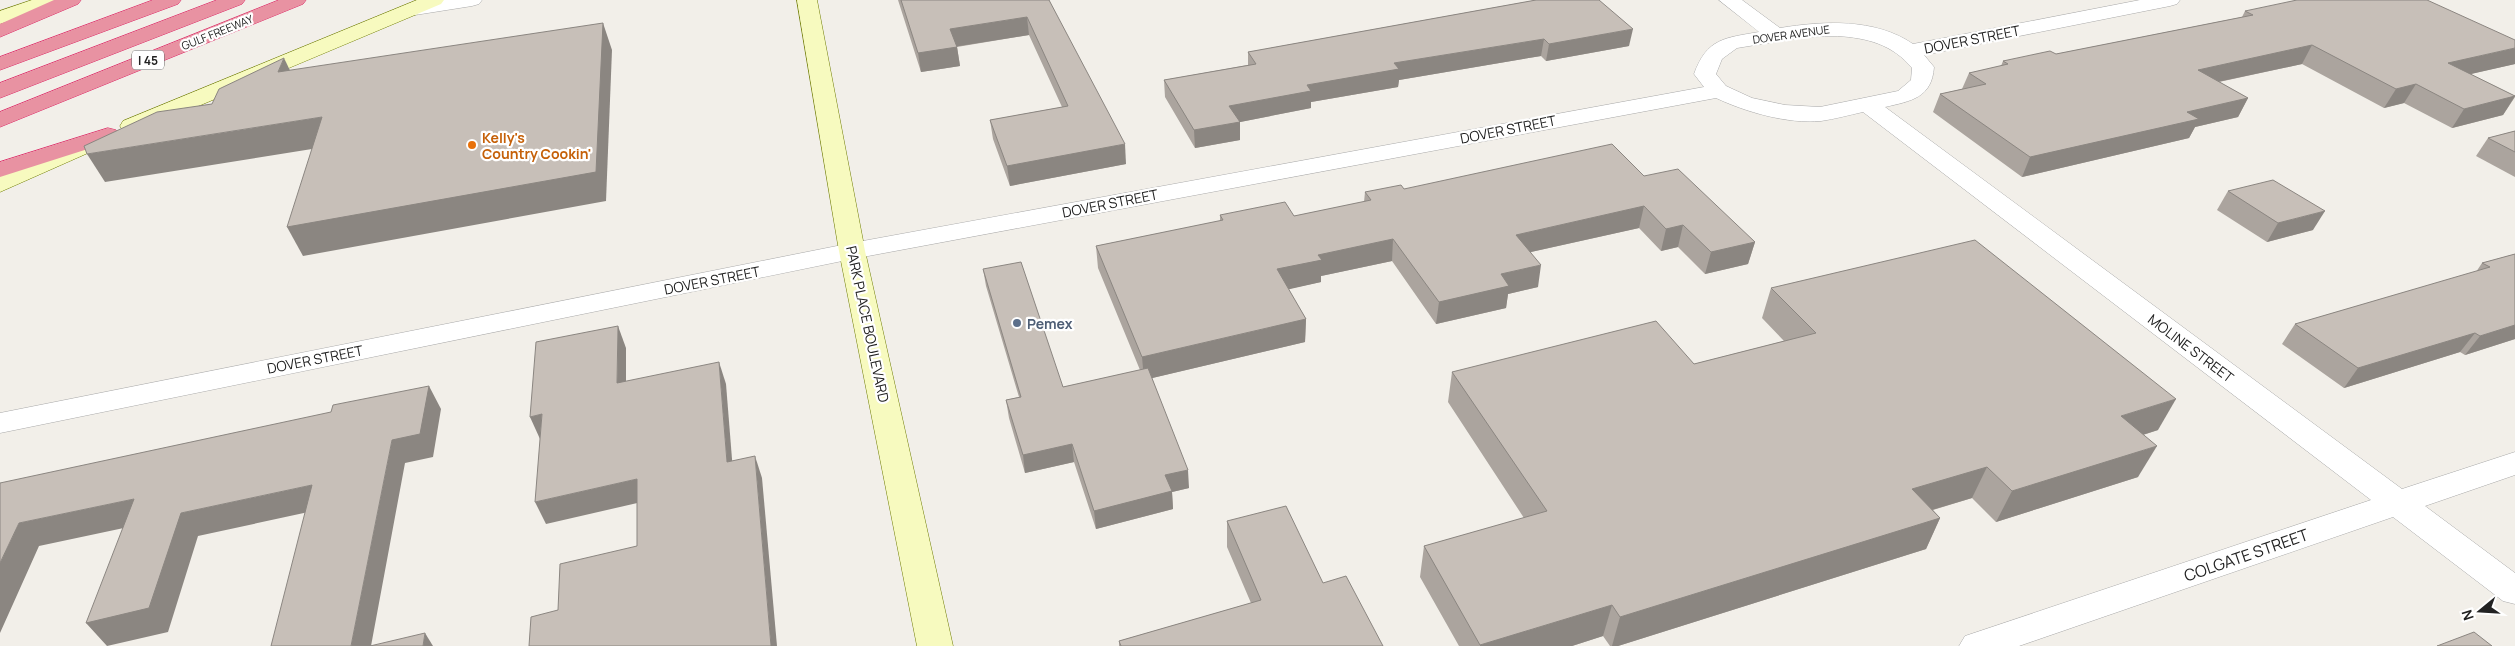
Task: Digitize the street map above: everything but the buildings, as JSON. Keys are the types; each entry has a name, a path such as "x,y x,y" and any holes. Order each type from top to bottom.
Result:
{"highway":[{"path":"0,31 71,0"},
{"path":"0,64 172,0"},
{"name":"GULF FREEWAY","path":"0,91 234,0"},
{"name":"GULF FREEWAY","path":"0,120 296,0"},
{"path":"0,170 108,135"}],"main road":[{"path":"0,18 51,0"},
{"name":"PARK PLACE BOULEVARD","path":"807,0 852,251 935,646"},
{"path":"0,185 108,135 424,4"}],"street":[{"path":"424,4 472,0"},
{"path":"1729,0 1776,35"},
{"name":"DOVER STREET","path":"0,423 852,251 1718,90 1745,103 1785,112 1820,114 1905,96 1922,82 1923,67 1911,51 2170,0"},
{"name":"DOVER AVENUE","path":"1718,90 1705,74 1710,58 1725,45 1776,35 1833,28 1859,31 1887,39 1911,51"},
{"name":"MOLINE STREET","path":"1867,104 2515,591"},
{"name":"COLGATE STREET","path":"1977,646 2515,462"}],"place":[{"name":"Kelly's Country Cookin'","path":"472,145"},
{"name":"Pemex","path":"1017,323"}]}
